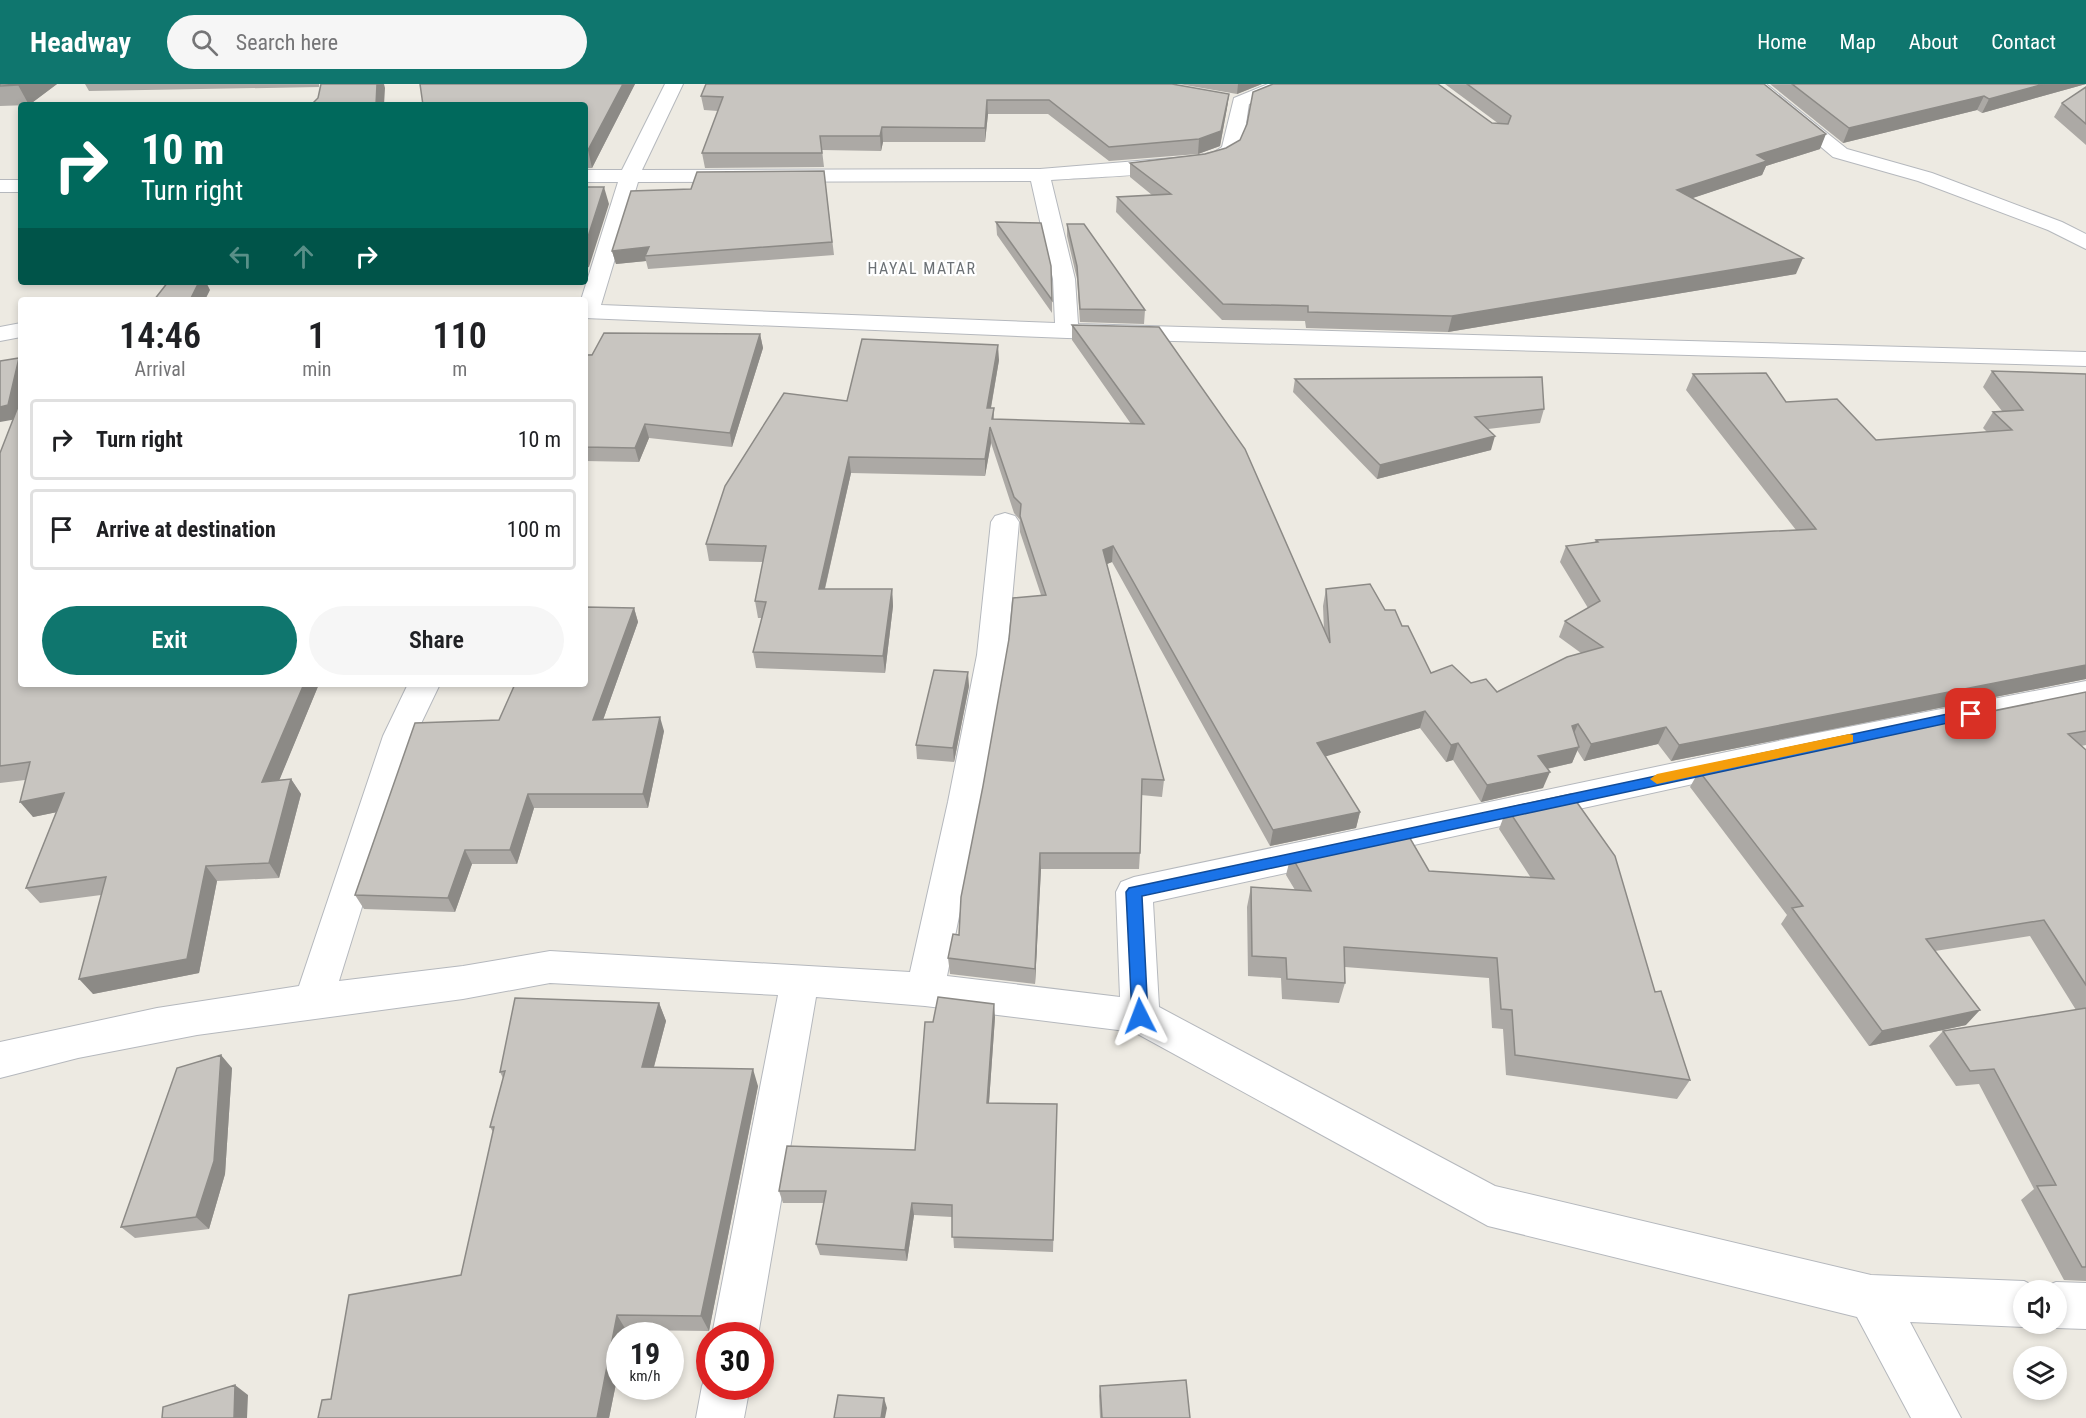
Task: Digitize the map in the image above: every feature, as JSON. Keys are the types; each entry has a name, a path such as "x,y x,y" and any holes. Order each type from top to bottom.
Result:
{"street":[{"path":"588,306 594,298 630,175 674,84"},
{"path":"1218,99 1240,102 1250,96 1286,84"},
{"path":"1755,84 1840,153 1925,177 2055,226 2086,243"},
{"path":"588,176 845,177 1040,174 1198,162 1221,156 1232,149 1240,102"},
{"path":"1040,174 1064,279 1067,331"},
{"path":"0,186 18,186"},
{"path":"588,310 1067,331 2086,359"},
{"path":"0,334 18,331"},
{"path":"925,990 965,802 992,655 1005,522"},
{"path":"313,1001 399,736 423,687"},
{"path":"1140,1016 1134,892 1795,750 2086,692"},
{"path":"0,1060 75,1040 313,1001 513,976 550,967 800,980 925,990 1140,1016 1488,1205 1871,1298 2013,1304"},
{"path":"737,1322 800,980"},
{"path":"1871,1298 1937,1418"},
{"path":"2067,1305 2086,1306"},
{"path":"720,1418 723,1400"}],"building":[{"path":"0,84 20,84 0,86"},
{"path":"321,84 377,84 376,102 314,102 318,98"},
{"path":"420,84 623,84 588,150 588,102 423,102"},
{"path":"706,84 1172,84 1229,94 1221,131 1199,139 1109,147 1049,100 987,100 985,128 882,127 880,136 820,136 822,153 702,153 723,97 701,96"},
{"path":"1273,84 1438,84 1492,123 1508,124 1511,116 1467,84 1764,84 1826,134 1757,155 1767,161 1677,190 1803,258 1452,316 1308,312 1308,306 1223,304 1117,197 1171,194 1130,163 1205,154 1226,148 1240,140 1247,124 1253,92"},
{"path":"1792,84 2044,84 1989,99 1984,96 1849,128"},
{"path":"2086,87 2086,124 2062,103"},
{"path":"824,171 832,242 645,256 649,247 612,251 631,191 691,189 697,172"},
{"path":"588,187 604,187 588,237"},
{"path":"996,222 1041,223 1051,266 1052,300"},
{"path":"1067,224 1084,224 1145,310 1080,309 1077,266"},
{"path":"166,285 198,285 192,297 156,297"},
{"path":"1072,325 1159,327 1245,449 1330,643 1326,589 1370,584 1385,610 1395,610 1402,626 1408,626 1431,673 1452,665 1471,683 1486,679 1497,692 1567,657 1603,647 1565,621 1600,601 1566,546 1598,542 1596,540 1816,529 1693,374 1766,373 1786,402 1837,399 1876,440 2012,430 1993,412 2023,410 1992,371 2086,374 2086,665 1679,745 1666,727 1591,744 1578,724 1572,726 1579,747 1538,756 1550,772 1487,785 1458,743 1451,745 1425,711 1317,743 1360,812 1273,830 1113,546 1103,550 1164,780 1142,779 1140,853 1040,853 1035,969 948,958 953,934 959,935 961,897 1009,639 1013,598 1046,595 1020,516 1021,504 1014,497 990,427 985,459 849,457 819,589 892,589 883,656 753,652 766,602 755,601 766,546 706,544 725,486 784,393 847,401 862,339 998,345 987,408 994,408 992,419 1144,424"},
{"path":"604,333 760,334 730,433 645,424 635,448 588,447 588,355 592,355"},
{"path":"18,358 8,405 0,407 0,361"},
{"path":"1542,377 1544,409 1475,417 1495,436 1380,465 1295,379"},
{"path":"18,407 18,687 303,687 262,782 291,779 269,863 206,866 187,959 79,979 106,877 26,888 64,793 20,802 30,762 0,766 0,453"},
{"path":"588,607 634,608 593,720 660,717 643,794 528,794 510,850 465,850 448,898 355,895 415,723 499,720 514,687 588,687"},
{"path":"934,670 968,672 953,748 916,745"},
{"path":"2086,692 2086,731 2068,734 2086,750 2086,985 2044,920 1926,939 1980,1010 1882,1031 1792,908 1803,906 1699,771"},
{"path":"1571,794 1615,856 1655,992 1661,991 1690,1080 1515,1055 1512,1010 1501,1009 1497,958 1344,947 1345,983 1287,979 1286,958 1252,956 1251,887 1311,891 1291,855 1379,835 1381,838 1407,833 1429,871 1554,879 1507,808"},
{"path":"938,997 994,1004 987,1103 1057,1104 1053,1240 952,1237 952,1205 912,1203 905,1250 816,1244 826,1191 779,1191 787,1146 915,1150 925,1022 933,1022"},
{"path":"515,998 659,1003 642,1067 753,1069 701,1316 617,1315 616,1322 606,1322 606,1372 597,1418 318,1418 322,1400 331,1399 349,1295 461,1275 494,1127 490,1127 505,1071 500,1072"},
{"path":"2086,1008 2086,1267 2082,1267 2037,1186 2056,1185 1994,1069 1970,1071 1943,1031"},
{"path":"221,1055 214,1161 196,1217 121,1227 177,1068"},
{"path":"1186,1380 1190,1418 1102,1418 1100,1386"},
{"path":"235,1385 234,1418 162,1418 163,1407"},
{"path":"838,1395 884,1398 881,1418 834,1418"}],"slow traffic":[{"path":"1657,779 1849,739"}],"district":[{"name":"HAYAL MATAR","path":"922,268"}],"route":[{"path":"1140,1016 1134,892 1807,747 1971,714"}]}
